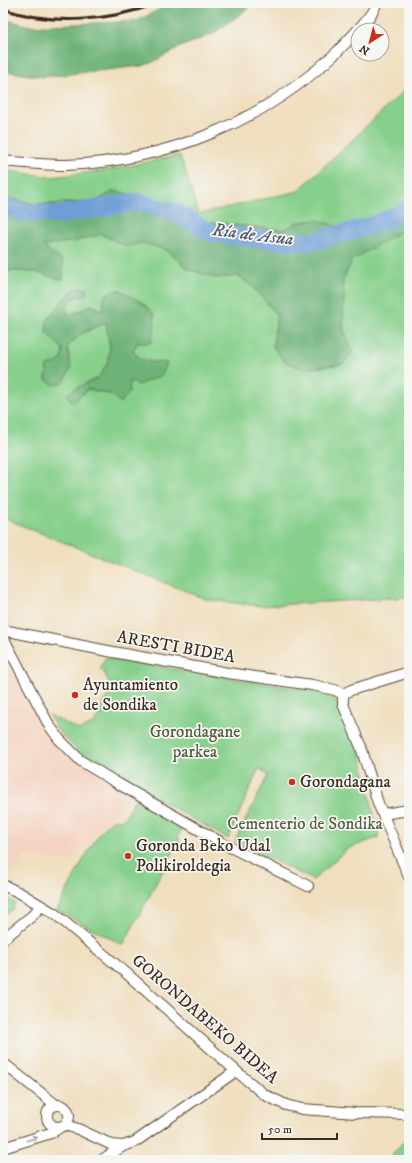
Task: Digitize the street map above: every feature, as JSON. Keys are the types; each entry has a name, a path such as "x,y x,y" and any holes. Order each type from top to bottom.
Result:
{"street":[{"path":"3,161 58,165 102,162 166,150 220,130 261,110 312,74 366,21 377,4"},
{"name":"ARESTI BIDEA","path":"3,630 228,673 312,685 335,690 343,694"},
{"path":"3,637 49,725 59,739 81,760 124,787 224,844 308,886"},
{"path":"409,672 351,690 343,694 343,704 361,747 378,803 409,877"},
{"path":"383,814 409,810"},
{"name":"GORONDABEKO BIDEA","path":"3,885 55,914 126,972 236,1071 265,1095 286,1105 302,1109 356,1113 409,1114"},
{"path":"3,939 32,916 41,906"},
{"path":"3,1063 42,1094 53,1107"},
{"path":"102,1160 123,1146 135,1142 236,1071"},
{"path":"53,1107 63,1106 98,1139"},
{"path":"53,1107 47,1116 49,1123 55,1127 62,1126 78,1129 112,1145 123,1146"},
{"path":"3,1148 51,1133 62,1126 69,1119 68,1112"}],"shaded area":[{"path":"12,670 46,728 130,795 70,862 24,855 14,872 3,867 3,705"}],"green space":[{"path":"172,3 254,3 213,34 180,47 151,63 142,66 44,77 3,71 3,19 30,26 137,21"},
{"path":"409,86 409,198 405,202 363,222 336,226 317,220 298,222 284,230 203,222 175,204 114,191 96,201 52,204 34,204 3,197 3,170 51,177 110,170 180,155 199,214 298,191"},
{"path":"114,191 175,204 203,222 284,230 298,222 317,220 336,226 363,222 405,202 409,198 409,226 352,260 343,280 343,328 353,352 343,364 303,369 284,361 273,347 277,315 253,287 239,276 216,278 188,269 167,250 143,243 125,246 101,234 76,241 43,246 63,261 63,280 35,272 7,271 3,273 3,197 34,204 52,204 96,201"},
{"path":"409,226 409,258 406,262 409,267 409,597 260,606 208,600 3,518 3,273 7,271 35,272 62,280 42,246 76,241 101,234 125,246 143,243 167,250 188,269 216,278 239,276 253,287 277,315 273,347 303,369 343,364 353,352 343,328 343,280 352,260","holes":["76,288 65,308 69,315 91,305 104,311 104,297 111,291 120,290 129,296 137,343 133,351 140,359 167,363 162,375 138,385 130,381 112,395 88,389 83,395 85,384 98,378 107,364 110,348 106,322 81,334 67,347 70,358 46,379 47,367 59,362 62,358 59,342 47,321"]},
{"path":"76,288 88,288 86,296 71,299 65,308 69,315 91,305 103,311 104,297 111,291 120,290 143,303 154,314 155,327 151,343 137,343 133,351 140,359 167,363 162,375 138,385 130,381 129,393 120,403 112,395 88,389 74,402 70,400 67,394 74,389 98,378 107,364 110,348 106,322 81,334 67,347 71,368 64,382 54,385 46,380 47,366 61,359 63,349 46,333 47,321 63,300"},
{"name":"Gorondagane parkea","path":"105,658 332,694 361,755 379,837 347,849 313,880 235,841 268,775 259,768 228,839 83,756 57,730 49,715 79,730 95,723 111,688 105,674 100,669"},
{"name":"Goronda Beko Udal Polikiroldegia","path":"135,799 184,825 177,838 180,839 123,945 57,910 82,862 98,836 111,821 117,819 123,820"},
{"path":"3,896 15,903 13,909 3,916"},
{"path":"409,1135 409,1160 388,1160"}],"waterway":[{"name":"Ría de Asua","path":"3,206 22,212 59,215 137,202 177,213 211,233 258,239 310,242 371,226 409,210"}],"railway":[{"path":"3,9 42,18 81,19 121,14 158,3"}],"place":[{"name":"Ayuntamiento de Sondika","path":"75,695"},
{"name":"Gorondagana","path":"292,782"},
{"name":"Goronda Beko Udal Polikiroldegia","path":"128,856"}],"park label":[{"name":"Cementerio de Sondika","path":"305,824"}]}
